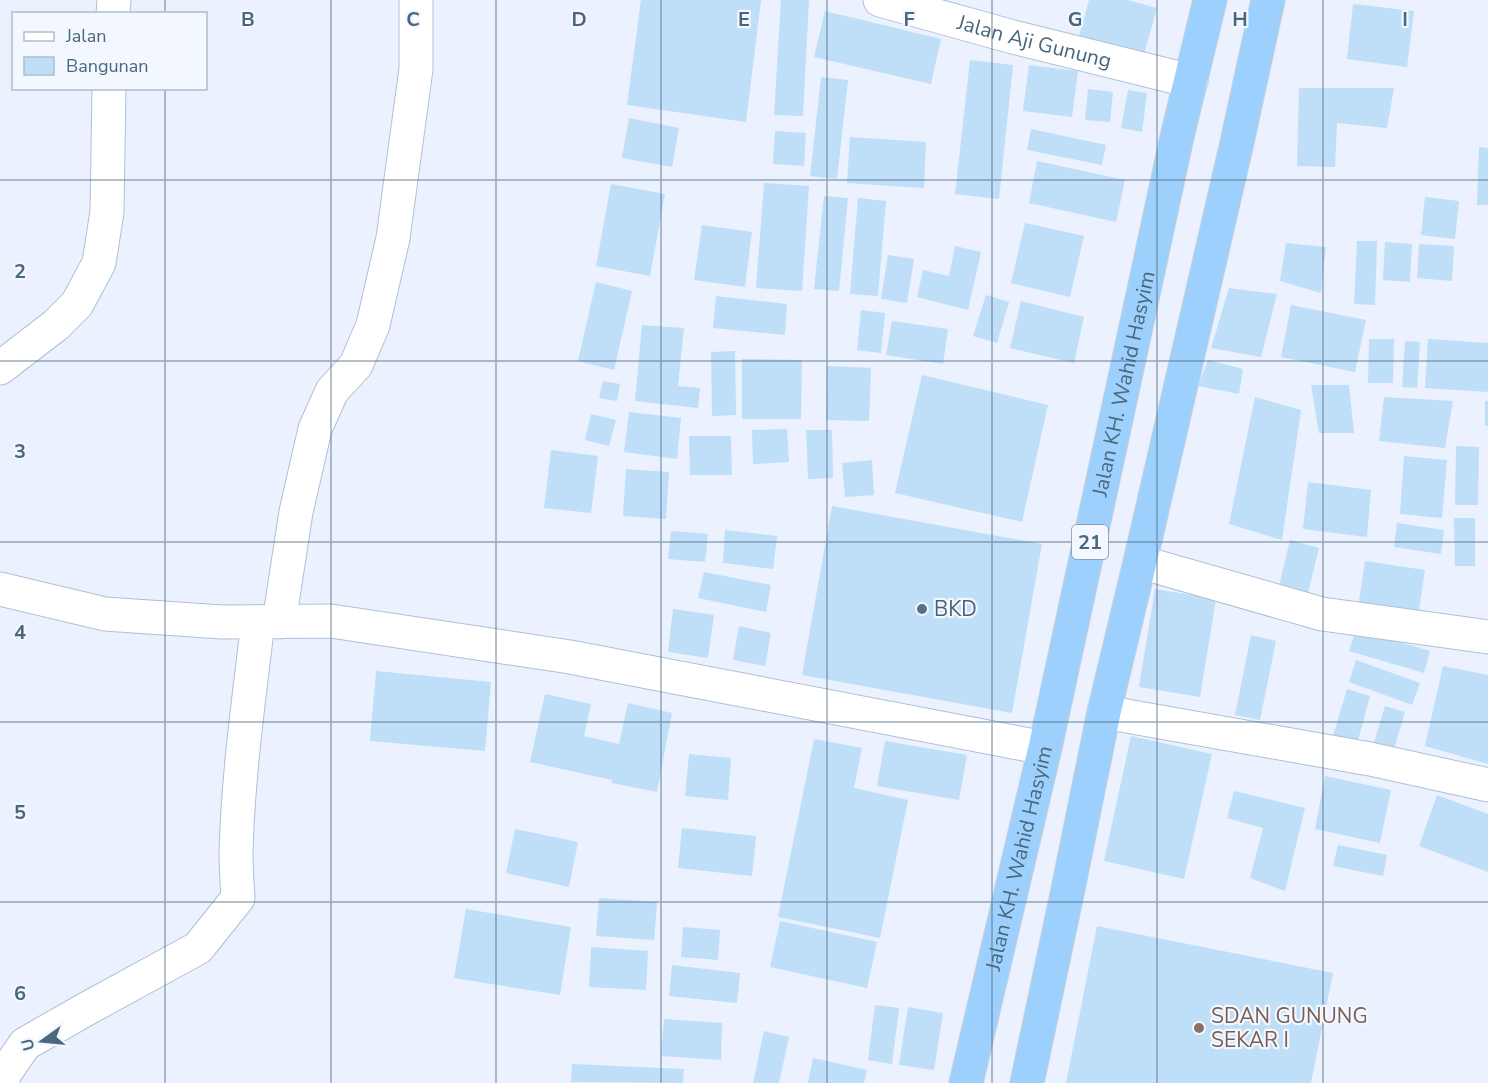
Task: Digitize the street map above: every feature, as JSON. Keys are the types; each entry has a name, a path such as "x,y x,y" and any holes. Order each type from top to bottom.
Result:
{"highway":[{"name":"Jalan KH. Wahid Hasyim","path":"966,1083 1046,748 1175,148 1210,0"},
{"path":"1027,1083 1104,712 1234,158 1268,0"}],"street":[{"path":"2,1083 4,1073 25,1044 198,948 238,898 236,853 247,713 315,429 332,392 356,364 373,325 393,238 416,69 416,0"},
{"name":"Jalan Aji Gunung","path":"880,0 1013,38 1191,81"},
{"path":"0,368 56,325 77,304 99,263 107,212 109,90"},
{"path":"1140,562 1322,614 1488,637"},
{"path":"0,589 105,614 222,622 331,621 570,657 1046,748"},
{"path":"1104,712 1370,759 1488,784"}],"building":[{"path":"641,0 761,0 746,122 627,105"},
{"path":"781,0 809,0 803,116 774,115"},
{"path":"1089,0 1127,0 1157,8 1142,61 1077,43"},
{"path":"1353,4 1414,11 1407,67 1347,59"},
{"path":"825,11 941,39 931,84 814,57"},
{"path":"970,60 1013,65 999,199 955,194"},
{"path":"1029,65 1078,71 1072,117 1023,111"},
{"path":"821,77 848,80 837,179 810,176"},
{"path":"1299,88 1394,88 1387,128 1337,123 1335,167 1297,166"},
{"path":"1088,89 1113,92 1110,122 1085,120"},
{"path":"1128,90 1147,93 1142,132 1121,128"},
{"path":"629,118 679,128 672,167 622,158"},
{"path":"1031,129 1106,145 1102,165 1027,150"},
{"path":"775,131 806,133 804,166 773,164"},
{"path":"850,137 926,142 924,188 847,183"},
{"path":"1479,147 1488,148 1488,205 1477,205"},
{"path":"1037,161 1125,180 1116,222 1029,203"},
{"path":"764,183 809,186 802,291 756,288"},
{"path":"611,184 665,194 650,276 596,266"},
{"path":"824,196 848,198 839,291 814,289"},
{"path":"1425,197 1459,201 1455,239 1421,235"},
{"path":"858,198 886,201 878,296 850,294"},
{"path":"1025,223 1084,236 1070,297 1011,283"},
{"path":"702,225 752,232 745,287 694,280"},
{"path":"1357,241 1377,241 1375,305 1354,304"},
{"path":"1385,242 1412,244 1410,282 1383,280"},
{"path":"1286,243 1326,247 1321,293 1280,281"},
{"path":"1419,244 1454,246 1452,281 1417,278"},
{"path":"955,246 981,252 968,310 917,297 923,270 949,276"},
{"path":"888,255 914,259 907,303 881,299"},
{"path":"596,282 632,291 614,370 578,361"},
{"path":"1229,288 1277,294 1261,357 1211,348"},
{"path":"986,295 1009,302 997,343 973,336"},
{"path":"716,296 787,304 785,335 713,328"},
{"path":"1021,301 1084,317 1074,363 1010,348"},
{"path":"1291,305 1366,320 1355,372 1281,357"},
{"path":"861,310 885,313 881,353 857,350"},
{"path":"892,321 948,329 943,364 886,355"},
{"path":"642,325 684,328 678,386 700,388 698,408 635,401"},
{"path":"1369,339 1394,339 1393,383 1368,383"},
{"path":"1428,339 1488,343 1488,392 1425,388"},
{"path":"1405,341 1420,342 1417,388 1402,387"},
{"path":"735,351 736,415 712,416 711,352"},
{"path":"742,359 802,360 801,419 742,419"},
{"path":"1208,360 1243,369 1239,394 1198,386"},
{"path":"827,366 871,368 869,421 826,420"},
{"path":"922,375 1048,405 1022,522 895,493"},
{"path":"603,381 620,384 617,401 599,398"},
{"path":"1311,385 1349,385 1354,433 1319,433"},
{"path":"1255,397 1301,410 1282,540 1229,524"},
{"path":"1384,397 1453,401 1445,448 1379,441"},
{"path":"1485,401 1488,401 1488,426 1485,426"},
{"path":"629,412 681,418 677,459 624,452"},
{"path":"591,414 616,420 609,446 585,440"},
{"path":"787,429 789,462 753,464 752,430"},
{"path":"806,430 832,430 833,478 808,479"},
{"path":"689,436 731,436 732,475 690,475"},
{"path":"1456,446 1479,447 1478,505 1455,505"},
{"path":"551,450 598,456 591,513 544,508"},
{"path":"1404,456 1447,460 1442,518 1400,514"},
{"path":"872,460 874,495 845,497 842,463"},
{"path":"626,469 669,472 666,519 623,516"},
{"path":"1308,482 1371,490 1367,537 1303,529"},
{"name":"BKD","path":"832,506 1042,544 1012,713 802,675"},
{"path":"1454,518 1475,518 1475,566 1455,566"},
{"path":"1397,523 1444,530 1441,554 1394,547"},
{"path":"725,530 777,536 773,569 723,563"},
{"path":"671,531 708,534 705,562 668,559"},
{"path":"1290,540 1319,548 1308,593 1279,586"},
{"path":"1365,561 1425,570 1418,616 1358,608"},
{"path":"704,572 771,585 766,612 698,598"},
{"path":"1155,589 1216,599 1200,697 1139,687"},
{"path":"673,609 714,615 708,658 668,652"},
{"path":"739,626 771,633 765,666 733,660"},
{"path":"1356,629 1430,651 1424,673 1349,651"},
{"path":"1251,635 1276,641 1260,720 1235,715"},
{"path":"1356,660 1420,683 1412,705 1349,682"},
{"path":"1443,666 1488,675 1488,764 1425,746"},
{"path":"376,671 491,682 485,751 370,741"},
{"path":"1347,689 1370,696 1357,744 1333,736"},
{"path":"545,694 591,704 584,736 619,744 628,703 672,713 657,792 530,762"},
{"path":"1385,706 1405,712 1393,752 1373,746"},
{"path":"1131,736 1212,754 1184,879 1104,861"},
{"path":"814,739 862,748 854,788 908,800 880,938 778,917"},
{"path":"885,741 967,755 959,800 877,786"},
{"path":"689,754 731,758 728,800 685,796"},
{"path":"1325,776 1391,790 1380,843 1315,829"},
{"path":"1234,791 1305,808 1285,891 1250,878 1263,828 1227,818"},
{"path":"1437,795 1488,814 1488,872 1419,846"},
{"path":"682,828 756,836 752,876 678,868"},
{"path":"515,829 578,842 569,887 506,873"},
{"path":"1338,845 1387,855 1383,876 1333,866"},
{"path":"599,898 657,902 654,940 596,936"},
{"path":"466,909 571,927 560,995 454,978"},
{"path":"780,921 877,942 867,988 770,967"},
{"name":"SDAN GUNUNG SEKAR I","path":"1097,926 1333,973 1311,1083 1066,1083"},
{"path":"683,927 720,930 718,960 681,957"},
{"path":"591,947 648,951 646,990 589,987"},
{"path":"672,965 740,973 737,1003 669,996"},
{"path":"875,1005 899,1008 892,1064 868,1060"},
{"path":"908,1007 943,1013 934,1070 899,1065"},
{"path":"664,1019 722,1023 721,1060 661,1056"},
{"path":"764,1031 789,1037 779,1083 753,1083"},
{"path":"813,1058 867,1070 864,1083 808,1083"},
{"path":"572,1064 684,1069 683,1083 571,1082"}],"place":[{"name":"BKD","path":"922,609"},
{"name":"SDAN GUNUNG SEKAR I","path":"1199,1028"}]}
